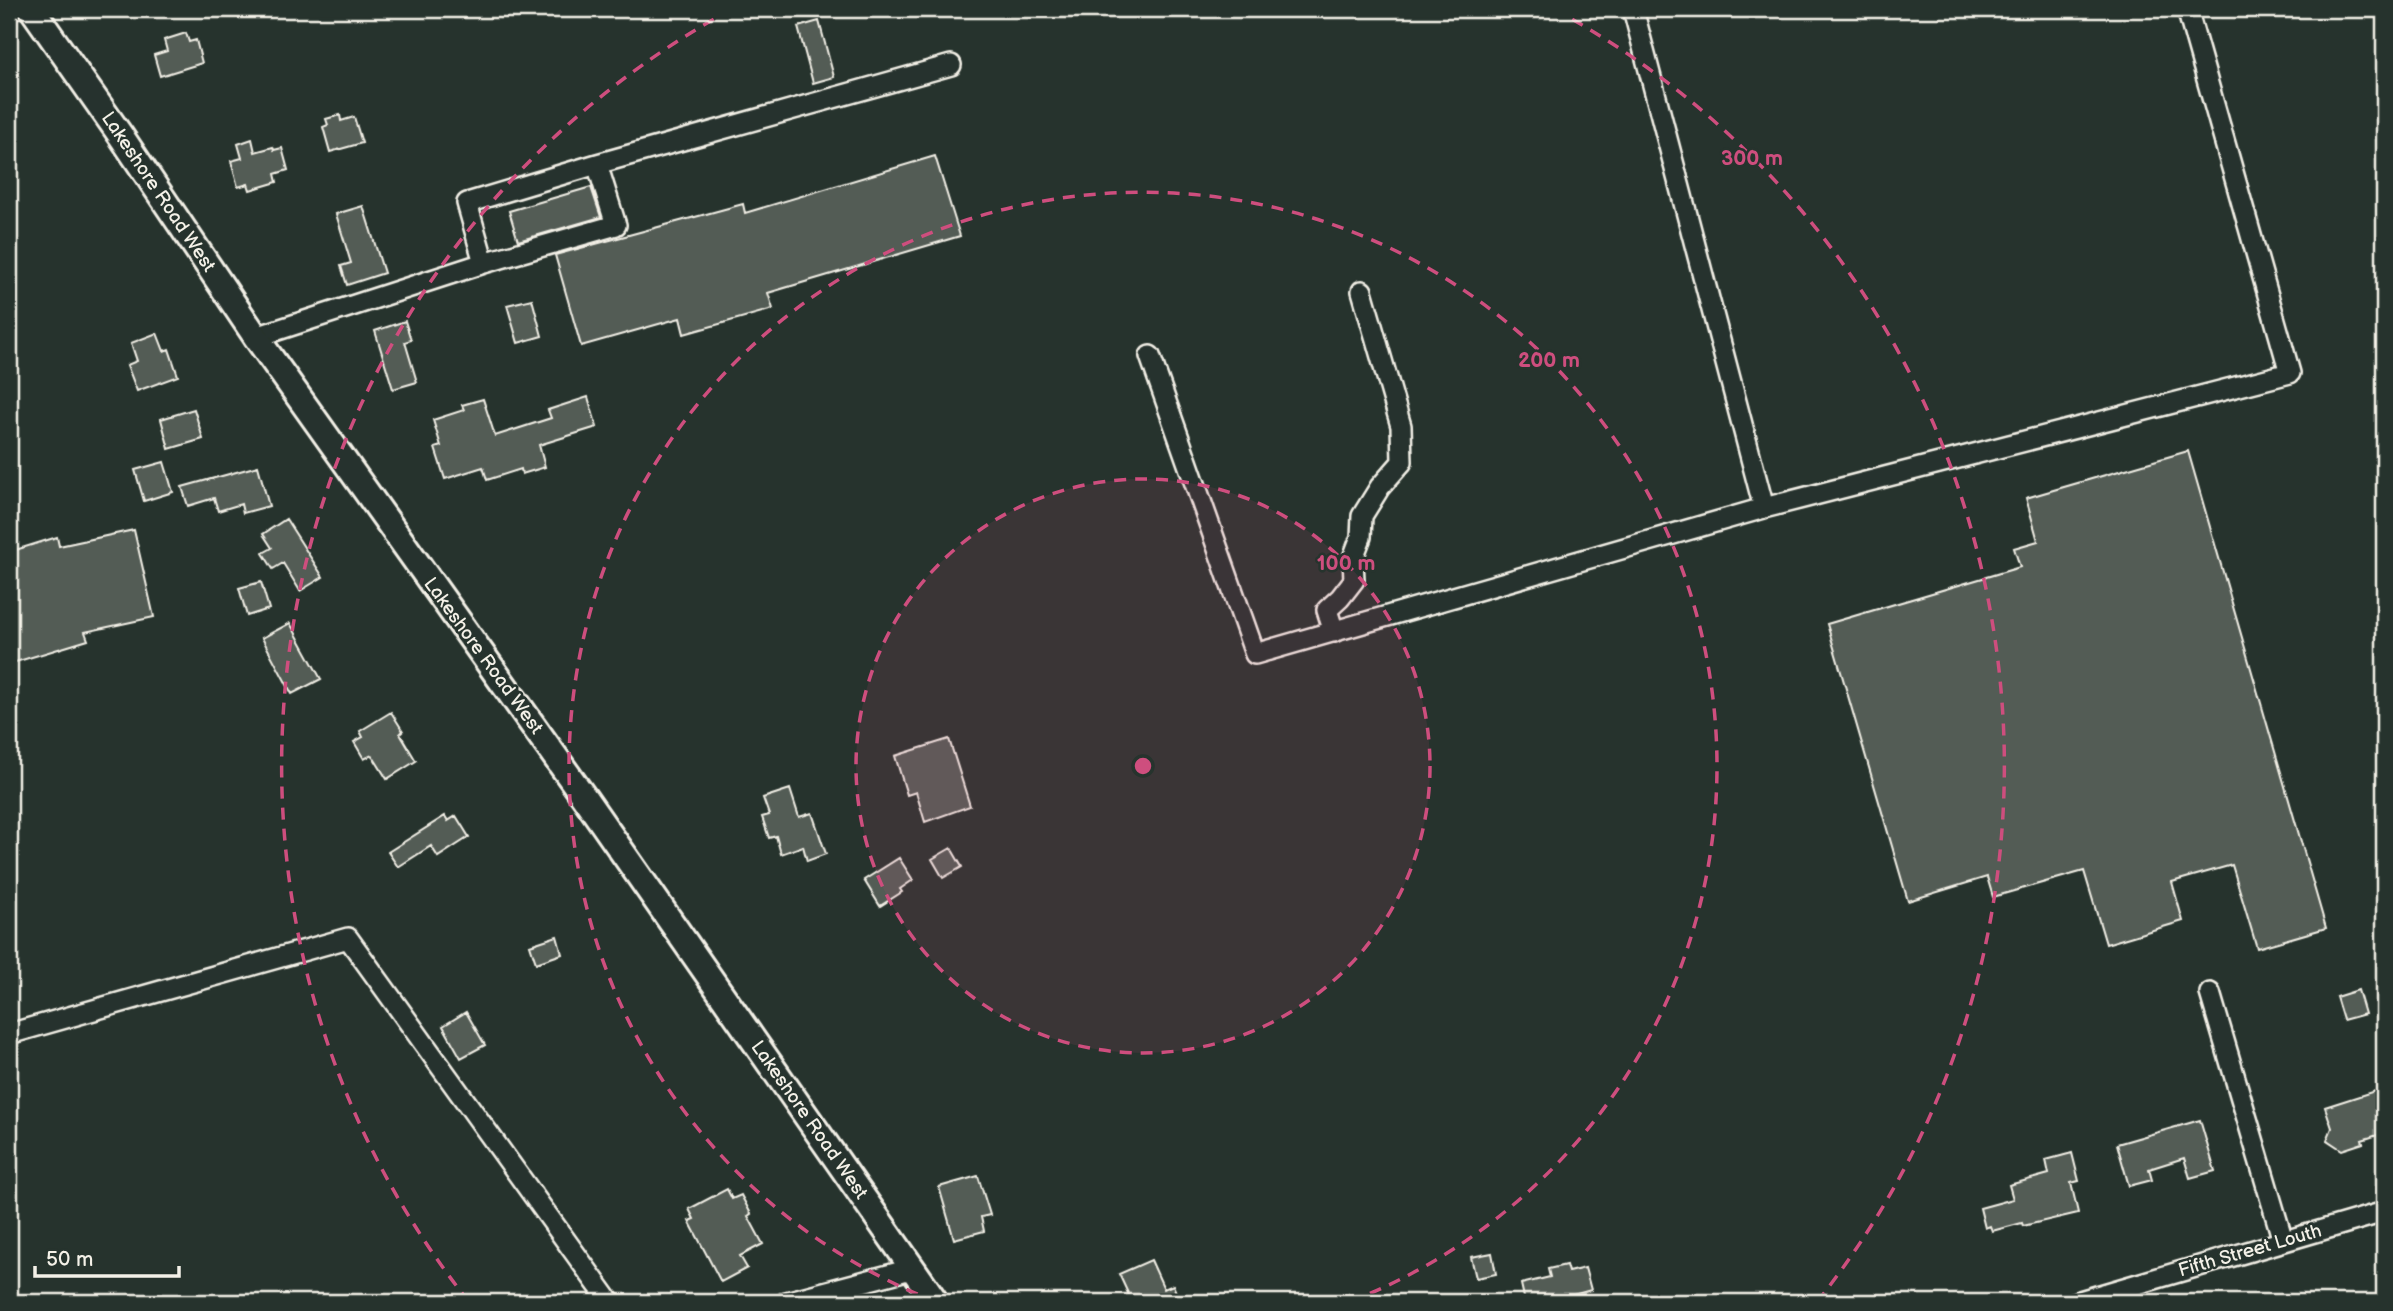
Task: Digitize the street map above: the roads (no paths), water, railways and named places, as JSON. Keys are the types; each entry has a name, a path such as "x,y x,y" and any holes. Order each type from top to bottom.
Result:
{"main road":[{"name":"Lakeshore Road West","path":"32,9 256,337 584,797 936,1302"}],"street":[{"path":"1633,9 1765,508"},
{"path":"1150,356 1255,654 1765,508 2290,373 2187,9"},
{"path":"484,263 467,204 597,164 951,65"},
{"path":"256,337 484,263 616,225 597,164"},
{"path":"1334,632 1327,610 1354,580 1353,558 1361,537 1362,516 1380,487 1402,462 1401,426 1362,291"},
{"path":"9,1034 348,939 610,1302"},
{"path":"2210,993 2283,1241"},
{"name":"Fifth Street Louth","path":"2076,1302 2384,1212"},
{"path":"786,1302 911,1269"}]}
